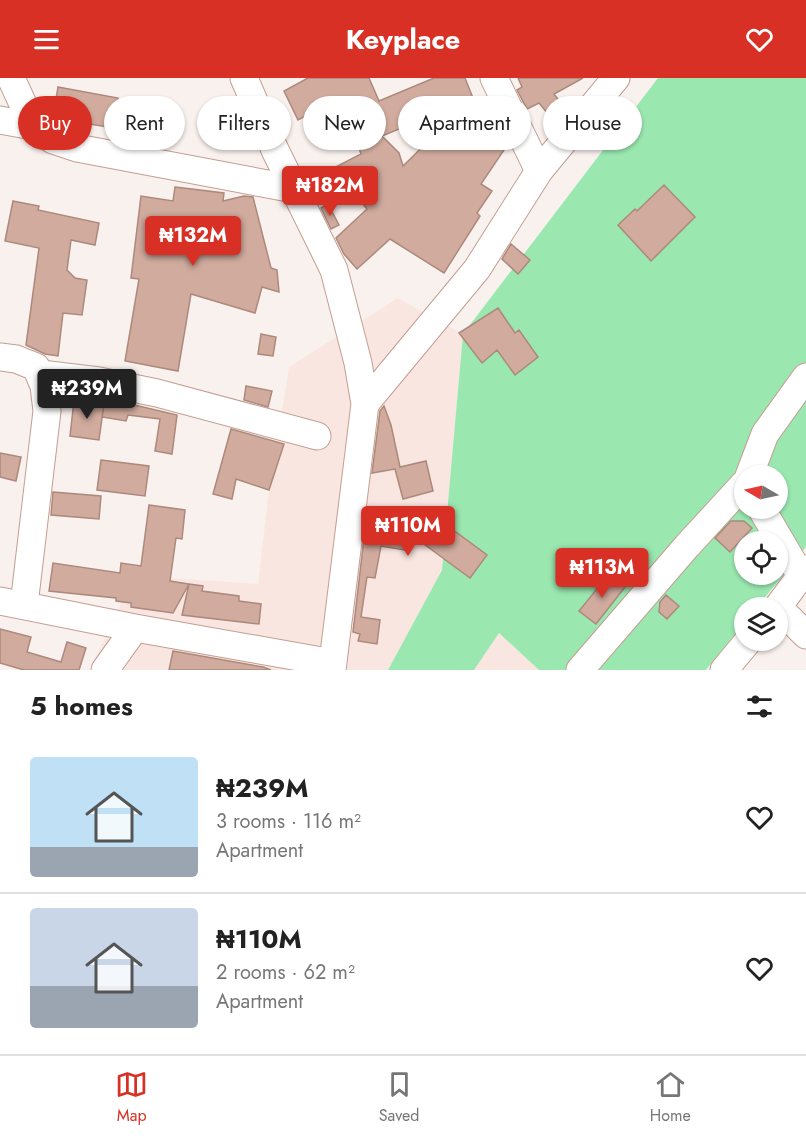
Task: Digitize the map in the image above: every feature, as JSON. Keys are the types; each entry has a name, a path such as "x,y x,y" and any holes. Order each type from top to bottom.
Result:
{"street":[{"path":"11,78 19,96"},
{"path":"0,357 16,359 36,367 41,374 47,411 12,603 333,666 365,404 358,363 334,270 294,189 244,78"},
{"path":"494,78 539,171"},
{"path":"365,404 477,269 539,171 616,78"},
{"path":"0,120 18,123"},
{"path":"88,150 294,189"},
{"path":"41,374 99,381 157,393 317,436"},
{"path":"753,465 765,434 806,377"},
{"path":"580,670 734,495"},
{"path":"768,519 803,572 784,597"},
{"path":"788,618 806,635"},
{"path":"105,670 135,628"},
{"path":"724,670 740,651"}],"shaded area":[{"path":"398,298 463,334 442,570 388,670 90,670 134,576 258,584 269,490 289,367"},
{"path":"499,633 539,670 474,670"}],"green space":[{"path":"658,78 806,78 806,547 788,569 788,531 734,531 734,585 775,585 765,597 734,597 734,635 706,670 539,670 499,633 474,670 388,670 442,570 463,334 603,150 642,150 642,99"}],"building":[{"path":"308,78 369,78 377,96 303,96 303,117 298,120 291,106 291,96 286,96 284,91"},
{"path":"434,78 465,78 472,96 398,96 398,129 386,134 386,98"},
{"path":"518,78 583,78 554,94 556,96 543,96 543,108 539,103 531,107 531,96 520,96 517,90 522,87"},
{"path":"58,87 107,96 104,96 104,126 92,124 92,96 57,96"},
{"path":"386,140 399,153 403,166 419,150 504,150 481,184 492,191 477,213 480,216 444,273 390,239 357,269 344,254 336,238 367,209 349,187 338,192 328,171 361,154 360,150 386,150"},
{"path":"664,185 695,217 651,261 618,225 635,209 637,211"},
{"path":"175,187 224,193 223,201 244,196 253,197 271,268 277,270 279,292 262,287 255,313 191,294 178,371 125,361 139,279 131,278 141,196 173,201"},
{"path":"13,201 39,206 38,210 99,223 95,245 71,240 67,270 75,278 87,280 82,315 63,313 58,356 45,354 26,345 39,248 5,241"},
{"path":"328,204 339,225 331,229 321,208"},
{"path":"511,244 530,260 518,274 502,259"},
{"path":"498,308 515,333 519,330 538,357 515,375 497,350 482,363 459,333"},
{"path":"261,334 276,337 273,356 258,354"},
{"path":"246,386 272,391 268,407 244,400"},
{"path":"105,398 177,415 172,454 155,451 160,419 128,415 126,421 102,417"},
{"path":"74,400 104,404 99,440 70,436"},
{"path":"384,406 391,425 400,467 426,461 433,491 403,499 395,469 372,473 380,411"},
{"path":"231,429 284,444 269,490 236,479 232,499 213,494"},
{"path":"0,453 21,457 16,481 0,477"},
{"path":"101,460 149,466 145,496 97,490"},
{"path":"53,492 101,496 99,519 51,515"},
{"path":"149,505 185,510 182,539 176,538 170,581 189,584 173,613 131,607 131,603 116,601 116,598 49,591 53,563 120,573 121,563 141,566"},
{"path":"367,513 436,527 441,521 487,555 470,578 413,536 410,551 381,546 375,578 367,577 361,617 380,620 377,644 358,641 360,634 353,632"},
{"path":"731,521 744,521 752,528 749,531 734,531 734,548 730,552 715,538"},
{"path":"609,574 625,587 596,624 579,611"},
{"path":"189,584 203,586 202,591 239,596 239,601 261,604 259,624 182,615"},
{"path":"666,595 679,606 667,619 659,612 660,602"},
{"path":"0,629 31,637 27,652 61,662 67,642 86,648 79,670 24,670 0,663"},
{"path":"173,651 263,667 271,670 169,670"}]}
